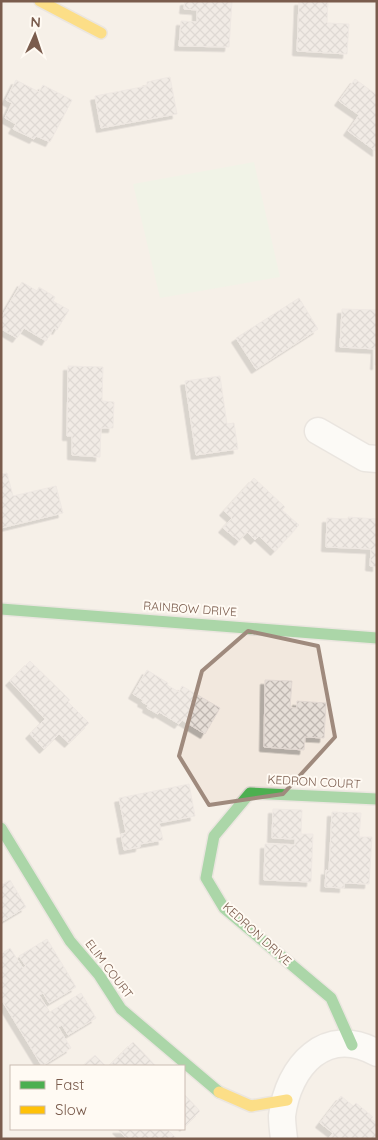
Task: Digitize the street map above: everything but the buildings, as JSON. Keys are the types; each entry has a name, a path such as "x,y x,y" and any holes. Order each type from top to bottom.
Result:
{"street":[{"path":"40,1 102,33"},
{"path":"318,431 365,458 377,459"},
{"name":"RAINBOW DRIVE","path":"1,609 377,638"},
{"name":"KEDRON COURT","path":"250,793 377,798"},
{"name":"KEDRON DRIVE","path":"250,793 214,836 206,878 224,908 331,998 352,1045"},
{"name":"ELIM COURT","path":"1,828 70,941 99,975 121,1009 220,1092 250,1106 287,1100"},
{"path":"284,1139 282,1116 291,1084 309,1056 328,1044 362,1045 377,1053"}],"highlighted area":[{"path":"248,631 318,646 335,737 283,794 209,805 179,756 202,671"}],"shaded area":[{"path":"1,1 377,1 377,1139 1,1139"}],"green space":[{"path":"254,162 280,277 160,298 133,184"}],"traffic: fast":[{"path":"1,609 377,638"},
{"path":"352,1045 331,998 224,908 206,878 214,836 250,793 377,799"},
{"path":"1,828 70,941 99,975 121,1009 219,1092"}],"traffic: slow":[{"path":"40,1 101,33"},
{"path":"219,1092 251,1106 287,1100"}]}
